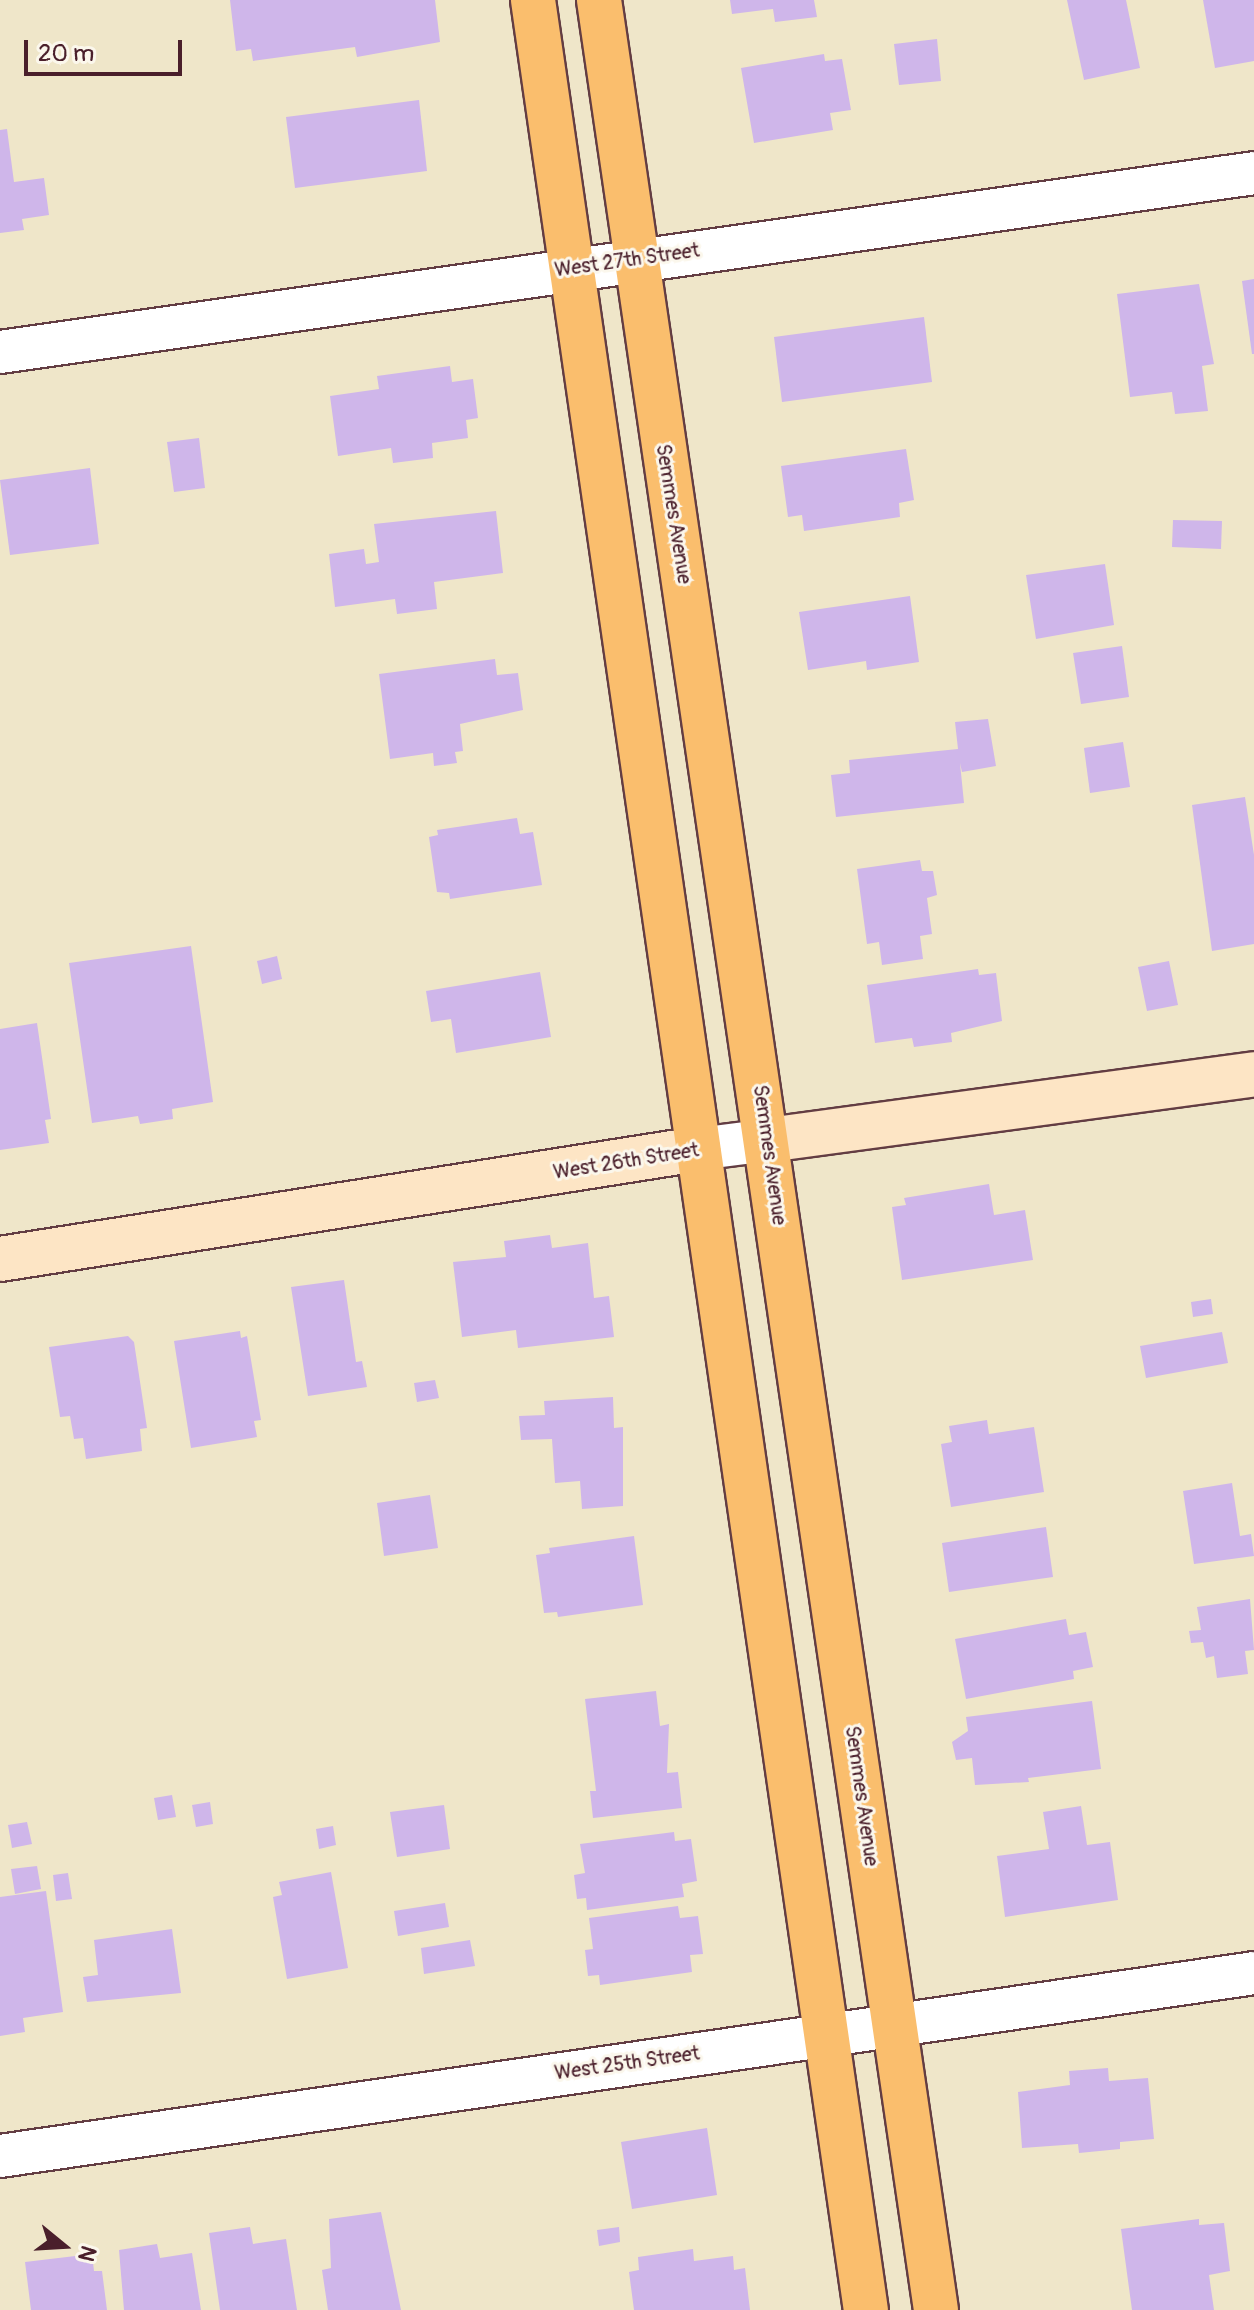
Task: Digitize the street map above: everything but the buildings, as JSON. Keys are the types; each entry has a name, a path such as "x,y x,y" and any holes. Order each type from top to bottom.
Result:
{"main road":[{"path":"533,0 866,2310"},
{"name":"Semmes Avenue","path":"599,0 768,1140 936,2310"}],"street":[{"name":"West 27th Street","path":"0,352 571,267 1254,173"},
{"name":"West 26th Street","path":"0,1259 698,1149 1254,1074"},
{"name":"West 25th Street","path":"0,2156 1254,1973"}]}
